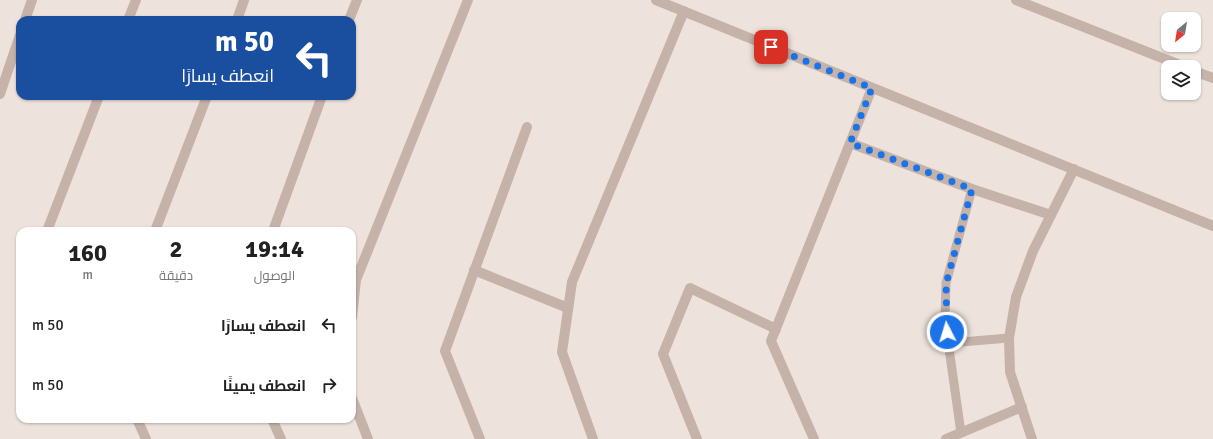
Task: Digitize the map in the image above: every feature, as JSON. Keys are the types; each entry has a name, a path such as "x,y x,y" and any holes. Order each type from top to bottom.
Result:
{"street":[{"path":"26,16 32,0"},
{"path":"130,16 136,0"},
{"path":"238,16 244,0"},
{"path":"351,16 357,0"},
{"path":"356,280 468,0"},
{"path":"656,0 1213,225"},
{"path":"1016,0 1167,60"},
{"path":"594,439 562,352 572,282 684,11"},
{"path":"0,94 16,47"},
{"path":"1201,73 1213,78"},
{"path":"814,439 771,341 872,88"},
{"path":"49,227 97,100"},
{"path":"157,227 205,100"},
{"path":"274,227 321,100"},
{"path":"480,439 445,351 527,127"},
{"path":"850,143 972,189 1051,215"},
{"path":"1032,439 1010,372 1009,338 1016,296 1033,250 1074,170"},
{"path":"474,270 568,308"},
{"path":"697,439 663,354 690,288 776,329"},
{"path":"946,439 1022,407"},
{"path":"356,408 368,439"},
{"path":"139,423 146,439"},
{"path":"274,423 281,439"}],"lane":[{"path":"960,433 945,320 946,284 972,189"},
{"path":"948,343 1009,338"}],"route":[{"path":"771,47 872,88 850,143 972,189 946,284 945,320 947,332"}]}
